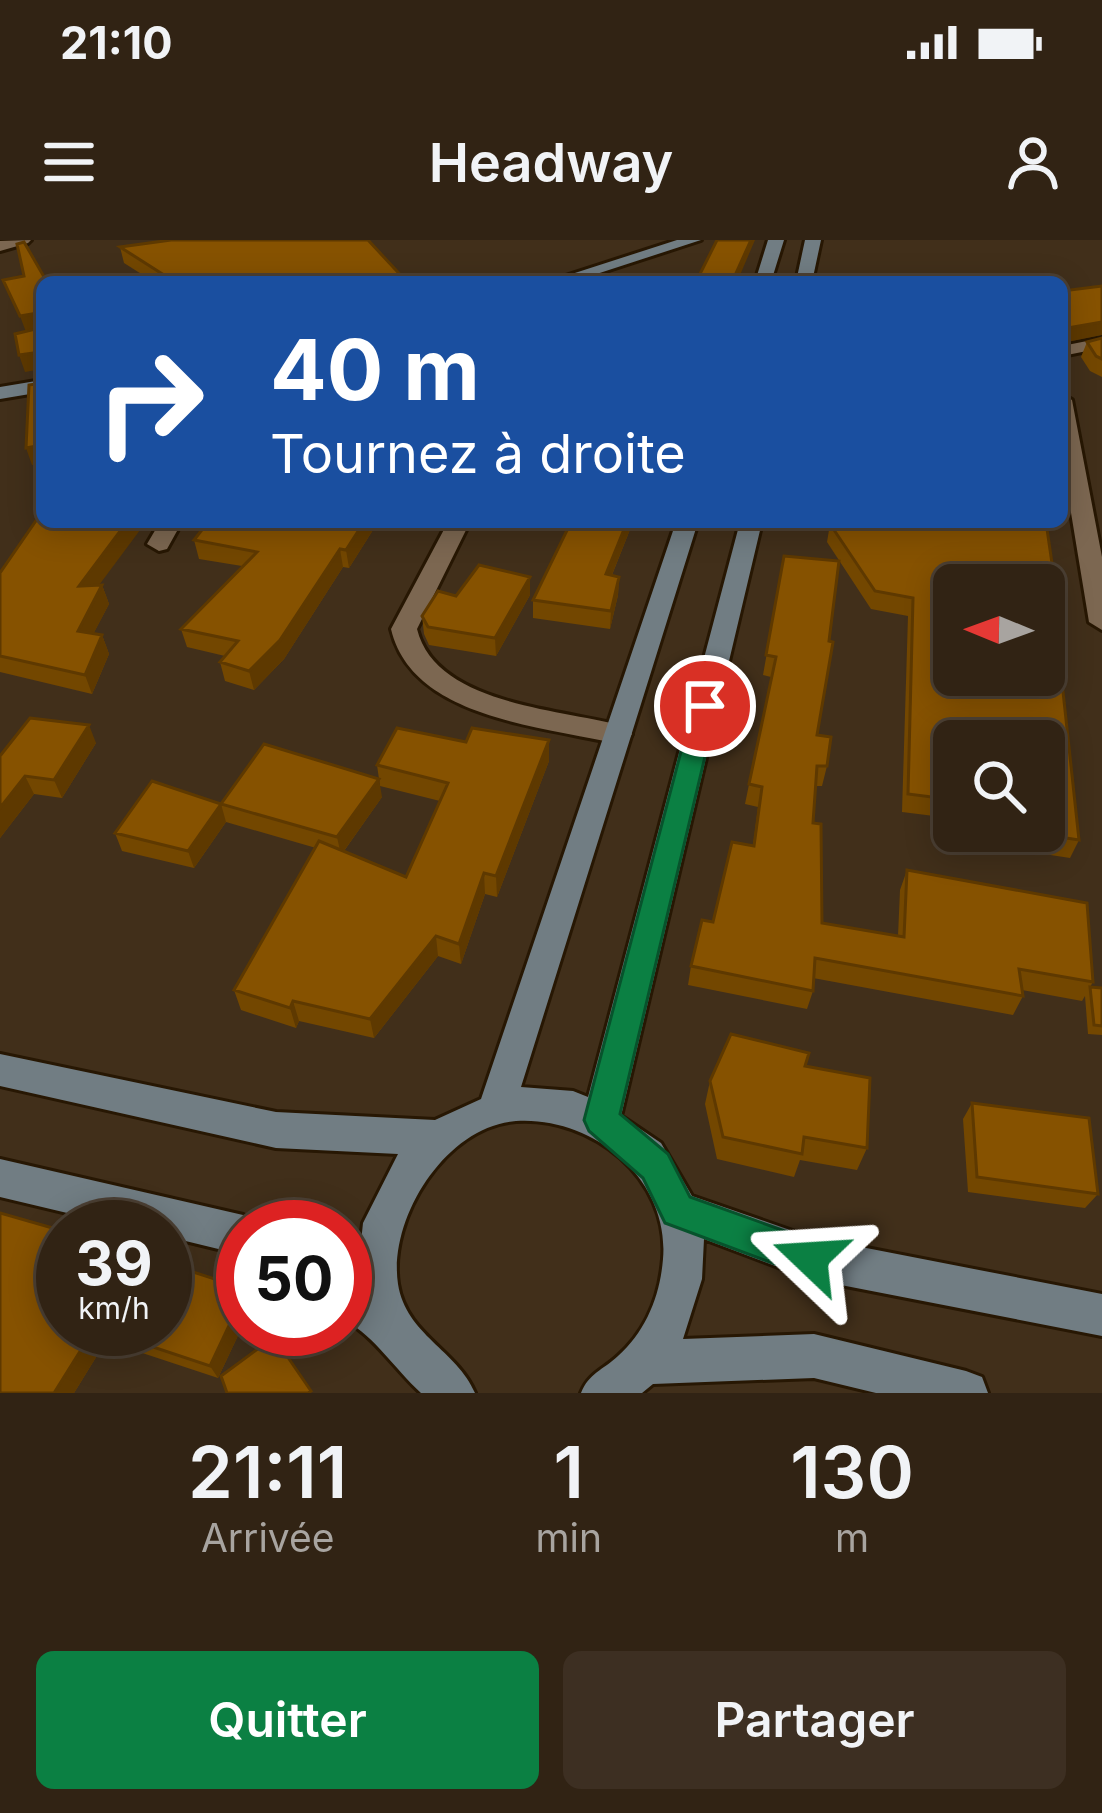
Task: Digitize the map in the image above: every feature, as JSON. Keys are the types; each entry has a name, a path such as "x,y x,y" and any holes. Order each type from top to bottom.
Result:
{"street":[{"path":"0,246 23,240"},
{"path":"575,276 693,240"},
{"path":"765,276 776,240"},
{"path":"805,276 812,240"},
{"path":"1068,350 1102,343"},
{"path":"0,394 36,387"},
{"path":"1068,433 1102,622"},
{"path":"456,528 404,629 404,646 412,664 452,692 618,734"},
{"path":"496,1108 685,528"},
{"path":"601,1120 749,528"},
{"path":"0,1070 276,1130 435,1138"},
{"path":"453,1393 424,1372 389,1322 377,1270 382,1220 402,1174 435,1138 496,1108 549,1104 601,1120 656,1166 678,1210 684,1249 681,1288 668,1328 644,1362 603,1393"},
{"path":"0,1178 216,1229"},
{"path":"678,1210 810,1258 1102,1316"},
{"path":"372,1312 389,1322"},
{"path":"644,1362 814,1357 967,1393"}],"building":[{"path":"171,240 368,240 401,276 166,276 120,247"},
{"path":"717,240 751,240 735,276 699,276"},
{"path":"24,242 44,276 36,276 36,329 32,314 20,316 3,280 24,276 17,244"},
{"path":"1102,286 1102,322 1068,328 1068,290"},
{"path":"36,329 36,353 19,355 15,334"},
{"path":"1102,338 1102,359 1087,342"},
{"path":"36,384 36,446 26,448 29,385"},
{"path":"36,521 36,528 122,528 79,586 102,585 78,631 102,635 85,675 0,656 0,573"},
{"path":"203,528 360,528 346,550 340,549 280,640 249,671 220,662 238,641 181,629 257,552 194,540"},
{"path":"568,528 625,528 606,574 619,577 611,611 533,600"},
{"path":"833,528 1047,528 1052,564 933,564 933,696 1063,696 1079,840 1065,838 1065,720 933,720 933,797 908,794 913,598 875,591"},
{"path":"784,556 839,561 829,641 833,642 817,735 831,737 827,766 817,766 813,823 821,824 822,923 904,937 907,870 1087,903 1093,982 1019,969 1023,996 815,958 813,991 691,966 702,920 713,922 732,842 754,846 762,787 749,784 776,657 766,655"},
{"path":"479,565 530,577 495,638 428,627 422,616 438,591 456,596"},
{"path":"30,718 89,725 54,780 25,776 0,808 0,756"},
{"path":"397,728 466,742 472,728 549,740 496,876 484,873 459,944 436,936 370,1019 293,1001 290,1008 234,990 319,841 406,877 448,783 377,765"},
{"path":"264,744 379,779 337,837 221,804"},
{"path":"152,781 221,804 188,851 115,833"},
{"path":"1090,987 1102,988 1102,1026 1094,1025"},
{"path":"731,1034 809,1053 805,1066 870,1078 867,1148 804,1137 802,1154 723,1137 710,1081"},
{"path":"972,1103 1089,1118 1098,1194 977,1177"},
{"path":"0,1213 36,1223 36,1356 77,1356 54,1393 0,1393"},
{"path":"192,1272 216,1279 216,1353 210,1366 180,1356 192,1356"},
{"path":"248,1356 287,1356 311,1391 227,1393 221,1376"}],"route":[{"path":"705,706 601,1120 621,1132 656,1166 678,1210 810,1258"}]}
